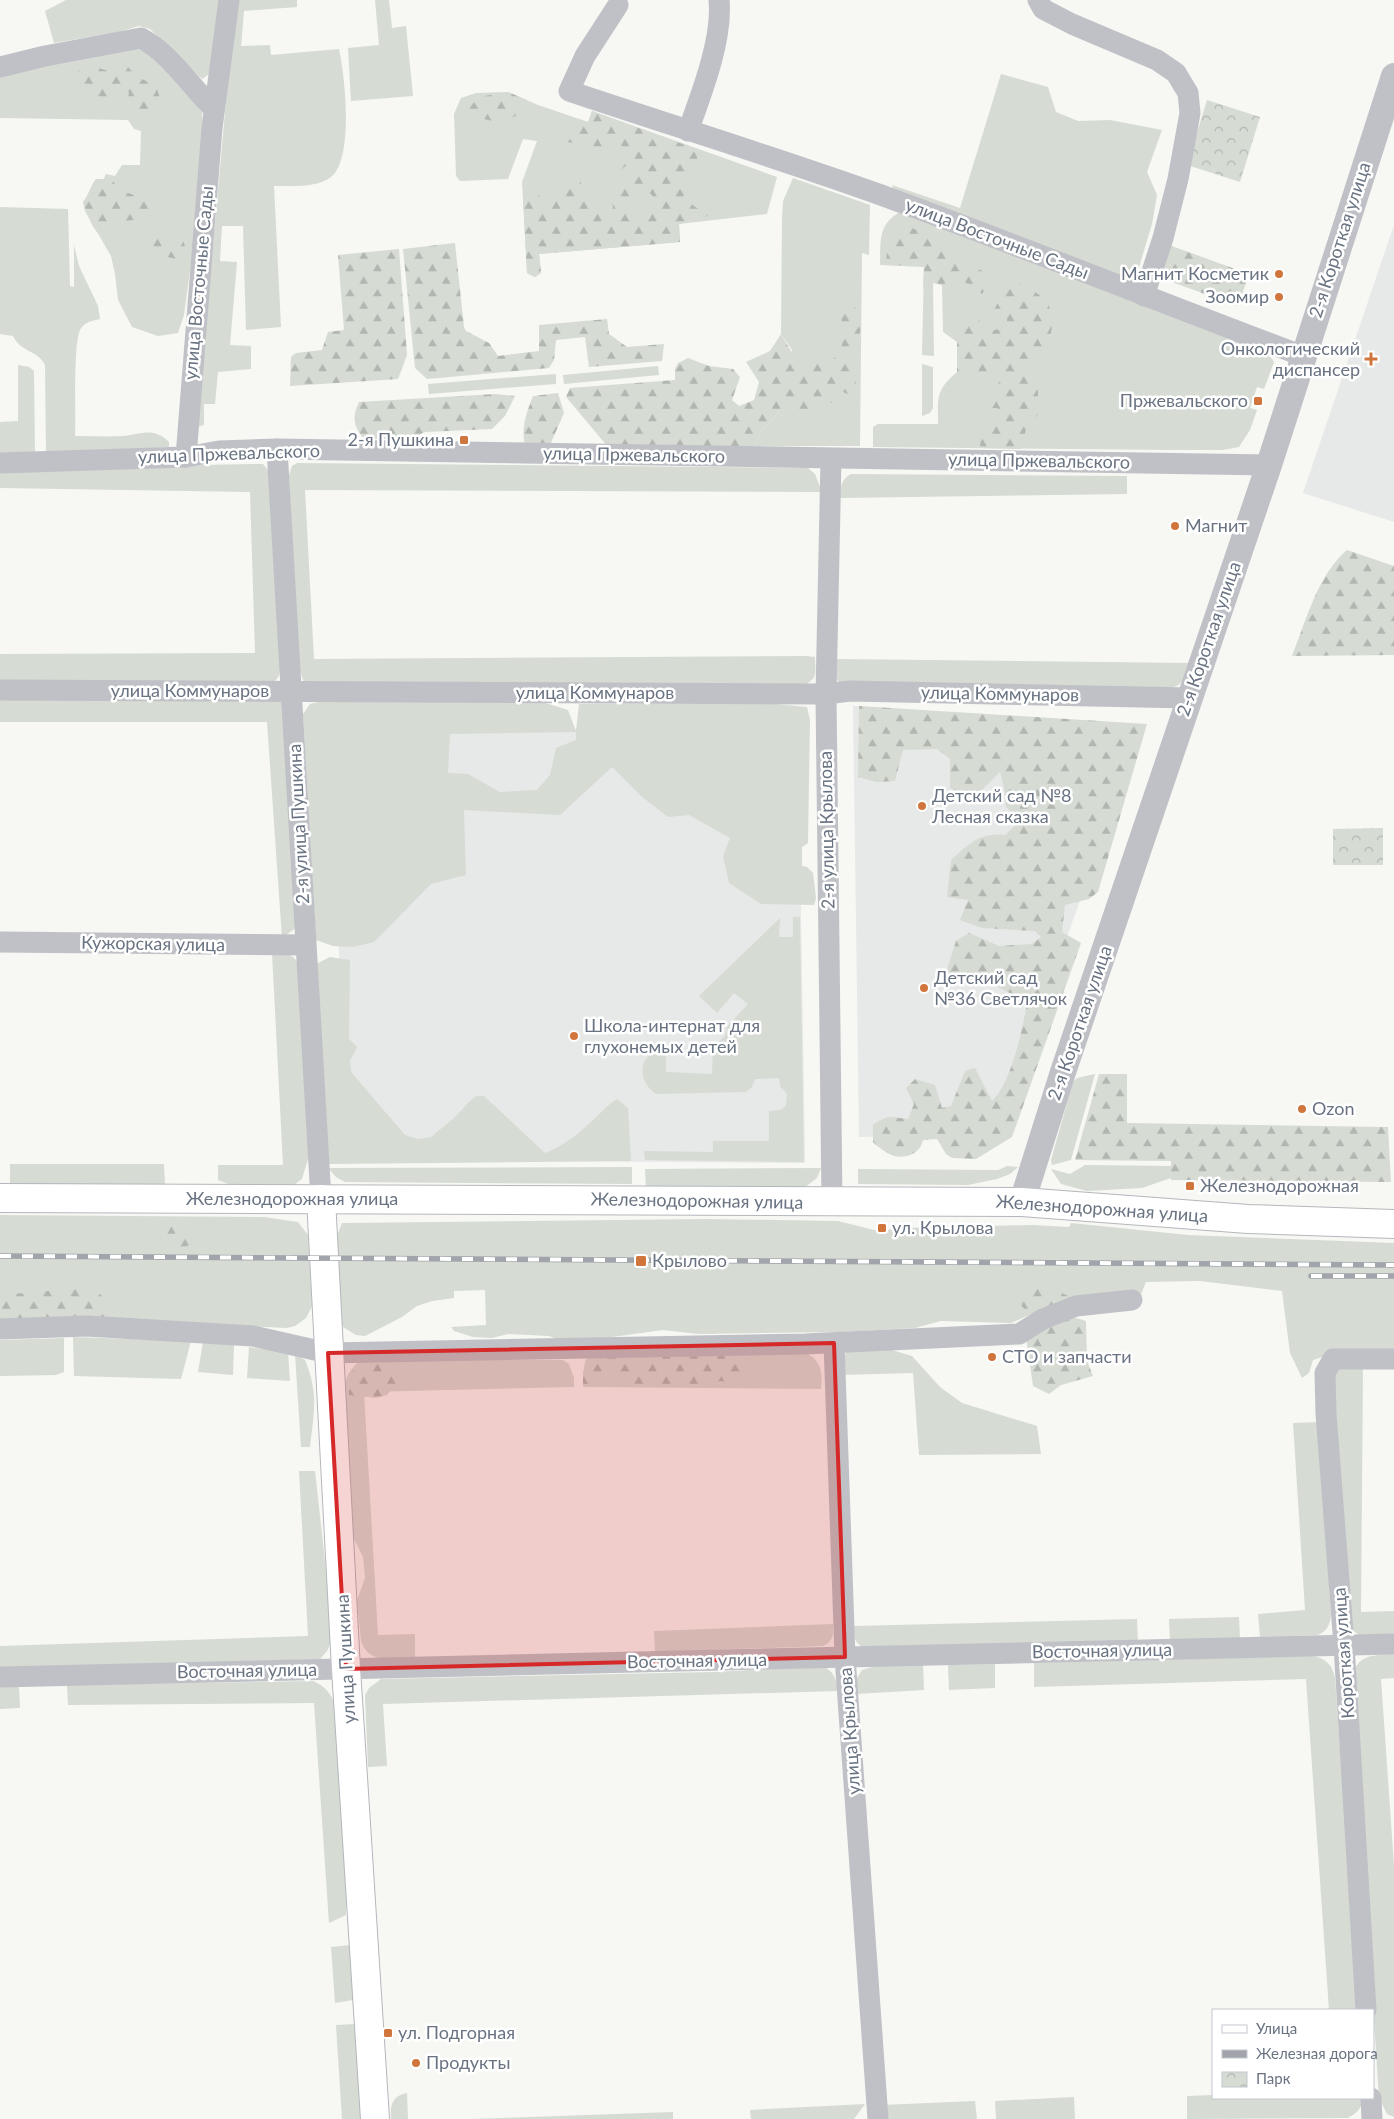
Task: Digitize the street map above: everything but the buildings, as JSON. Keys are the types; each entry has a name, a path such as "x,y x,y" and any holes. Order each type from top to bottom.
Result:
{"main road":[{"name":"Железнодорожная улица","path":"0,1198 1022,1202 1248,1219 1394,1224"},
{"name":"улица Пушкина","path":"321,1198 346,1668 375,2119"}],"street":[{"name":"улица Восточные Сады","path":"186,457 214,109 229,0"},
{"path":"688,132 709,72 720,12 719,0"},
{"path":"1038,0 1043,9 1072,24 1157,60 1176,73 1188,93 1190,113 1178,179 1163,238 1144,296"},
{"name":"улица Восточные Сады","path":"618,5 585,56 569,91 875,193 1303,356"},
{"path":"0,67 45,56 141,38 154,45 169,58 214,109"},
{"name":"2-я Короткая улица","path":"1022,1202 1063,1072 1269,465 1394,76"},
{"name":"улица Пржевальского","path":"0,463 186,457 219,451 277,449 1269,465"},
{"name":"2-я улица Пушкина","path":"277,449 321,1198"},
{"name":"2-я улица Крылова","path":"831,459 826,694 832,1202"},
{"name":"улица Коммунаров","path":"0,690 826,694 850,691 1190,698"},
{"name":"Кужорская улица","path":"0,942 306,945"},
{"path":"0,1329 87,1326 253,1336 328,1353 834,1343 1019,1334 1043,1319 1076,1306 1132,1300"},
{"name":"улица Крылова","path":"834,1343 845,1657 878,2119"},
{"name":"Короткая улица","path":"1366,2009 1344,1645 1328,1458 1324,1373 1333,1359 1394,1359"},
{"name":"Восточная улица","path":"0,1677 1394,1644"},
{"path":"1371,2099 1372,2119"}],"highlighted area":[{"path":"834,1343 845,1657 346,1669 328,1353"}],"shaded area":[{"name":"Онкологический диспансер","path":"1394,225 1394,522 1303,493"},
{"path":"853,706 1143,725 996,1135 859,1137"},
{"name":"Школа-интернат для глухонемых детей","path":"325,727 798,731 805,1163 547,1161 352,1163"}],"green space":[{"path":"66,0 221,0 212,72 202,79 150,29 139,26 119,32 54,43 45,11"},
{"path":"235,0 297,0 297,7 244,11 241,46 270,45 271,55 339,49 344,78 345,136 343,153 338,167 331,177 311,185 274,186 281,327 246,330 243,226 222,226 220,261 237,262 230,345 251,346 251,369 218,372 215,404 204,404 204,425 197,427"},
{"path":"375,0 389,0 392,28 406,26 413,96 351,101 348,48 379,45"},
{"path":"116,46 151,51 202,112 204,137 197,218 184,315 178,333 158,336 132,327 118,300 111,256 85,211 83,202 96,179 104,179 106,174 115,176 122,165 140,165 141,131 134,129 128,120 0,118 0,74"},
{"path":"94,65 110,70 128,67 137,77 156,85 160,99 148,112 137,116 132,116 126,107 129,93 125,88 112,103 94,101 93,89 78,84 73,78 80,68"},
{"path":"1001,74 1048,87 1056,112 1078,121 1110,120 1162,130 1147,172 1157,195 1152,224 1137,274 1129,278 1114,276 895,195 892,185 960,208"},
{"path":"508,92 538,105 588,122 592,111 777,177 767,214 679,224 680,242 539,254 541,273 535,277 527,273 522,182 537,141 523,139 508,179 460,181 456,176 454,114 461,98 476,93"},
{"path":"508,92 527,100 521,113 503,123 474,117 468,109 479,97"},
{"path":"1207,100 1260,117 1240,182 1187,165"},
{"path":"592,111 699,150 694,172 683,198 708,216 679,224 680,242 539,254 541,273 535,277 527,273 523,197 536,192 542,198 553,194 560,185 579,179 586,192 588,203 602,208 608,216 613,211 612,191 625,188 630,197 629,213 636,222 643,220 654,206 652,195 628,181 631,168 630,162 620,171 610,166 624,147 617,144 595,152 588,144 563,142 578,119 588,122"},
{"path":"106,174 122,191 134,195 136,206 142,199 154,196 156,208 150,220 123,221 113,226 102,237 95,230 83,202 96,179 104,179"},
{"path":"793,178 870,205 869,255 862,253 860,446 754,446 762,431 781,409 792,350 781,334 783,201"},
{"path":"0,207 68,209 70,286 74,287 74,245 79,266 98,306 100,319 84,325 80,330 78,338 76,350 75,436 124,436 153,433 158,434 169,442 169,447 46,455 45,365 38,356 20,345 13,336 0,334"},
{"path":"900,212 1268,353 1274,362 1264,389 1257,387 1250,408 1257,410 1250,430 1239,447 1223,450 1177,450 873,447 873,427 878,424 938,424 939,395 945,384 957,372 957,342 943,332 942,285 933,283 934,356 922,355 924,267 880,265 884,228"},
{"path":"906,225 940,241 943,250 984,272 988,285 982,294 965,282 961,286 950,282 942,285 933,282 933,289 923,287 924,266 886,265 888,239 894,228"},
{"path":"157,234 168,234 183,240 186,250 180,260 156,254 153,246"},
{"path":"455,243 464,327 466,331 489,343 498,356 539,351 539,325 607,319 609,334 627,347 664,344 662,361 589,367 585,337 556,340 554,360 549,368 427,379 415,368 403,249"},
{"path":"1169,245 1249,274 1238,306 1158,277"},
{"path":"399,249 407,355 398,379 290,386 291,357 296,353 322,350 328,332 344,330 338,255"},
{"path":"1017,282 1029,287 1048,302 1053,321 1050,338 1029,360 1029,380 1038,391 1038,414 1026,429 1022,449 980,448 982,431 986,424 1001,416 997,408 987,408 1000,380 999,370 971,375 957,372 957,342 960,330 975,318 994,330 1010,327 1005,316 994,310 1006,287"},
{"path":"850,302 860,317 861,325 852,363 856,383 848,394 837,390 833,403 819,401 808,412 781,409 762,431 754,446 608,447 566,397 570,388 675,380 675,369 678,363 688,358 709,366 733,369 740,377 732,400 739,406 754,400 759,382 746,362 770,351 781,334 802,370 809,373 820,359 833,359 842,351 842,324 839,305"},
{"path":"922,364 933,367 933,408 930,413 922,416"},
{"path":"18,365 29,367 34,371 35,455 0,456 0,422 18,421"},
{"path":"658,366 659,375 564,384 563,375"},
{"path":"556,374 556,384 429,394 428,384"},
{"path":"558,393 564,413 550,445 525,446 525,421 533,396"},
{"path":"495,394 515,396 505,416 492,429 425,432 410,439 364,439 356,426 355,412 359,402"},
{"path":"297,463 808,468 815,474 822,492 305,490 314,659 807,656 815,657 814,678 803,686 307,684 303,680 298,666 289,475 292,466"},
{"path":"263,464 271,474 280,668 278,677 272,684 0,682 0,654 255,653 250,492 0,488 0,469"},
{"path":"851,474 1127,476 1127,494 840,498 842,484 845,478"},
{"path":"1347,550 1394,566 1394,655 1292,656 1320,586"},
{"path":"835,659 1191,663 1187,674 1180,684 1164,690 841,685 837,680"},
{"path":"0,697 280,700 282,703 297,927 282,938 267,722 0,722"},
{"path":"327,700 539,701 568,710 576,731 579,704 765,703 807,707 810,720 808,843 802,847 802,866 807,867 813,873 816,898 814,905 761,904 729,883 723,856 730,838 689,815 668,817 641,796 612,767 560,815 464,810 466,875 431,884 374,942 353,947 333,946 316,940 303,714 310,704","holes":["576,732 576,740 556,748 550,775 537,790 500,792 468,774 448,773 450,734"]},
{"path":"859,706 1147,724 1098,892 1089,899 1065,905 1062,932 1081,943 1012,1137 976,1159 952,1158 946,1154 937,1139 923,1140 922,1145 916,1152 908,1156 894,1156 882,1150 873,1142 873,1125 889,1117 908,1119 914,1104 906,1088 915,1079 935,1085 942,1108 951,1106 965,1071 975,1068 992,1101 1005,1082 1023,1026 1027,1002 992,984 953,980 947,969 956,941 969,933 999,946 1032,944 1041,937 1035,931 982,928 960,920 968,900 947,897 951,860 975,840 989,835 1005,835 1021,820 1006,807 1000,772 978,792 967,794 960,792 950,788 950,759 937,749 903,750 895,781 876,782 858,777"},
{"path":"1383,828 1383,865 1333,865 1333,829"},
{"path":"793,917 800,917 804,1162 645,1160 644,1151 713,1152 713,1141 769,1141 769,1111 781,1110 786,1105 787,1094 780,1086 779,1078 755,1079 752,1087 746,1092 656,1094 645,1081 643,1067 645,1060 650,1054 666,1049 666,1072 712,1074 713,1047 725,1036 727,1027 748,1004 734,993 717,1013 699,996 780,918 779,937 793,937"},
{"path":"272,953 293,957 298,964 309,1156 302,1179 294,1185 239,1188 218,1180 218,1165 283,1165"},
{"path":"330,957 350,960 349,1039 357,1047 350,1061 351,1072 405,1135 418,1139 431,1137 476,1096 484,1096 545,1153 575,1136 617,1099 628,1108 631,1161 329,1164 316,964"},
{"path":"1095,1074 1071,1160 1052,1165 1051,1160 1073,1082 1077,1078"},
{"path":"1099,1074 1127,1074 1127,1123 1388,1127 1391,1182 1171,1180 1171,1161 1075,1160"},
{"path":"10,1164 164,1164 165,1185 10,1187"},
{"path":"1085,1165 1172,1166 1171,1178 1142,1188 1087,1191 1061,1184 1051,1169 1070,1174"},
{"path":"1007,1166 1018,1167 1010,1174 997,1179 968,1185 858,1184 858,1169 998,1170"},
{"path":"632,1167 632,1184 345,1182 336,1177 328,1168"},
{"path":"821,1168 817,1178 804,1188 646,1188 645,1169"},
{"path":"0,1215 264,1217 298,1222 308,1235 312,1306 306,1318 295,1326 287,1328 202,1324 0,1323"},
{"path":"706,1219 838,1221 878,1231 904,1228 1032,1225 1069,1227 1071,1223 1188,1235 1394,1243 1394,1356 1335,1353 1313,1360 1309,1373 1302,1378 1290,1353 1282,1291 1200,1281 1146,1282 1140,1297 1036,1312 1011,1323 941,1321 915,1328 841,1332 698,1334 663,1330 576,1342 564,1342 549,1336 508,1334 492,1338 473,1337 454,1331 451,1327 486,1325 485,1290 454,1291 454,1298 432,1301 417,1306 402,1317 365,1336 356,1335 343,1327 337,1310 335,1241 342,1223"},
{"path":"173,1223 182,1225 190,1232 189,1245 178,1251 166,1247 165,1238"},
{"path":"1037,1281 1068,1296 1067,1302 1027,1312 1020,1304 1025,1287"},
{"path":"85,1288 101,1295 113,1312 109,1319 0,1323 0,1295"},
{"path":"1073,1317 1086,1321 1087,1361 1093,1376 1061,1385 1049,1394 1033,1386 1026,1337"},
{"path":"73,1337 191,1341 181,1379 74,1376"},
{"path":"64,1338 64,1372 56,1375 0,1376 0,1340"},
{"path":"203,1342 234,1345 233,1375 198,1372"},
{"path":"249,1347 288,1352 290,1381 247,1378"},
{"path":"882,1347 912,1356 940,1387 962,1403 1037,1426 1041,1454 919,1455 913,1373 840,1375 841,1359 849,1349"},
{"path":"801,1351 812,1357 819,1365 821,1370 821,1389 583,1387 586,1359"},
{"path":"729,1353 745,1356 740,1383 720,1381 711,1384 657,1387 643,1384 618,1387 617,1370 607,1374 598,1387 583,1387 586,1359 597,1355 642,1361 679,1354"},
{"path":"295,1354 305,1360 314,1394 310,1447 301,1447"},
{"path":"362,1360 563,1360 569,1364 574,1378 574,1387 364,1392 378,1635 415,1634 415,1659 391,1660 376,1657 365,1649 361,1641 357,1600 365,1578 363,1557 353,1537 344,1392 348,1374"},
{"path":"381,1364 393,1371 397,1384 387,1395 376,1398 349,1395 348,1380 356,1366"},
{"path":"1363,1365 1361,1612 1394,1611 1394,1637 1360,1636 1349,1627 1329,1400 1337,1368"},
{"path":"1320,1422 1331,1617 1326,1630 1318,1635 1260,1637 1258,1614 1305,1610 1293,1423"},
{"path":"299,1471 315,1471 326,1570 331,1642 327,1651 320,1659 0,1670 0,1646 308,1636"},
{"path":"1239,1617 1240,1639 1170,1641 1169,1619"},
{"path":"1137,1619 1138,1642 866,1649 857,1642 854,1634 854,1626"},
{"path":"833,1624 831,1640 823,1646 655,1652 654,1631"},
{"path":"1394,1654 1394,1678 1381,1679 1394,1865 1394,2117 1387,2114 1379,2098 1352,1679 1358,1664 1372,1656"},
{"path":"1313,1656 1321,1658 1328,1663 1335,1678 1359,2009 1329,2009 1306,1679 1034,1687 1034,1663"},
{"path":"995,1664 995,1688 949,1690 948,1665"},
{"path":"879,1665 923,1665 924,1690 856,1694 857,1678 862,1670"},
{"path":"822,1666 834,1675 838,1691 383,1704 387,1766 368,1767 365,1695 369,1688 381,1679 714,1672"},
{"path":"313,1681 327,1691 335,1706 346,1862 346,1915 329,1923 314,1703 68,1705 67,1685"},
{"path":"19,1686 20,1708 0,1709 0,1687"},
{"path":"350,1945 353,2000 335,2003 331,1947"},
{"path":"356,2024 362,2119 342,2119 336,2025"},
{"path":"407,2093 408,2119 391,2119 393,2102 398,2096"},
{"path":"1212,2095 1212,2099 1363,2099 1358,2110 1348,2118 1187,2119 1187,2096"},
{"path":"1074,2097 1075,2119 996,2119 995,2101"},
{"path":"975,2101 977,2119 887,2119 882,2105"},
{"path":"865,2104 854,2119 751,2119 750,2110"},
{"path":"673,2112 673,2119 471,2119"}],"railway":[{"path":"0,1256 1394,1265"},
{"path":"1311,1276 1394,1276"}],"place":[{"name":"Магнит Косметик","path":"1279,274"},
{"name":"Зоомир","path":"1279,297"},
{"name":"Онкологический диспансер","path":"1371,359"},
{"name":"Пржевальского","path":"1258,401"},
{"name":"2-я Пушкина","path":"464,440"},
{"name":"Магнит","path":"1175,526"},
{"name":"Детский сад №8 Лесная сказка","path":"922,806"},
{"name":"Детский сад №36 Светлячок","path":"924,988"},
{"name":"Школа-интернат для глухонемых детей","path":"574,1036"},
{"name":"Ozon","path":"1302,1109"},
{"name":"Железнодорожная","path":"1190,1186"},
{"name":"ул. Крылова","path":"882,1228"},
{"name":"Крылово","path":"641,1261"},
{"name":"СТО и запчасти","path":"992,1357"},
{"name":"ул. Подгорная","path":"388,2033"},
{"name":"Продукты","path":"416,2063"}]}
